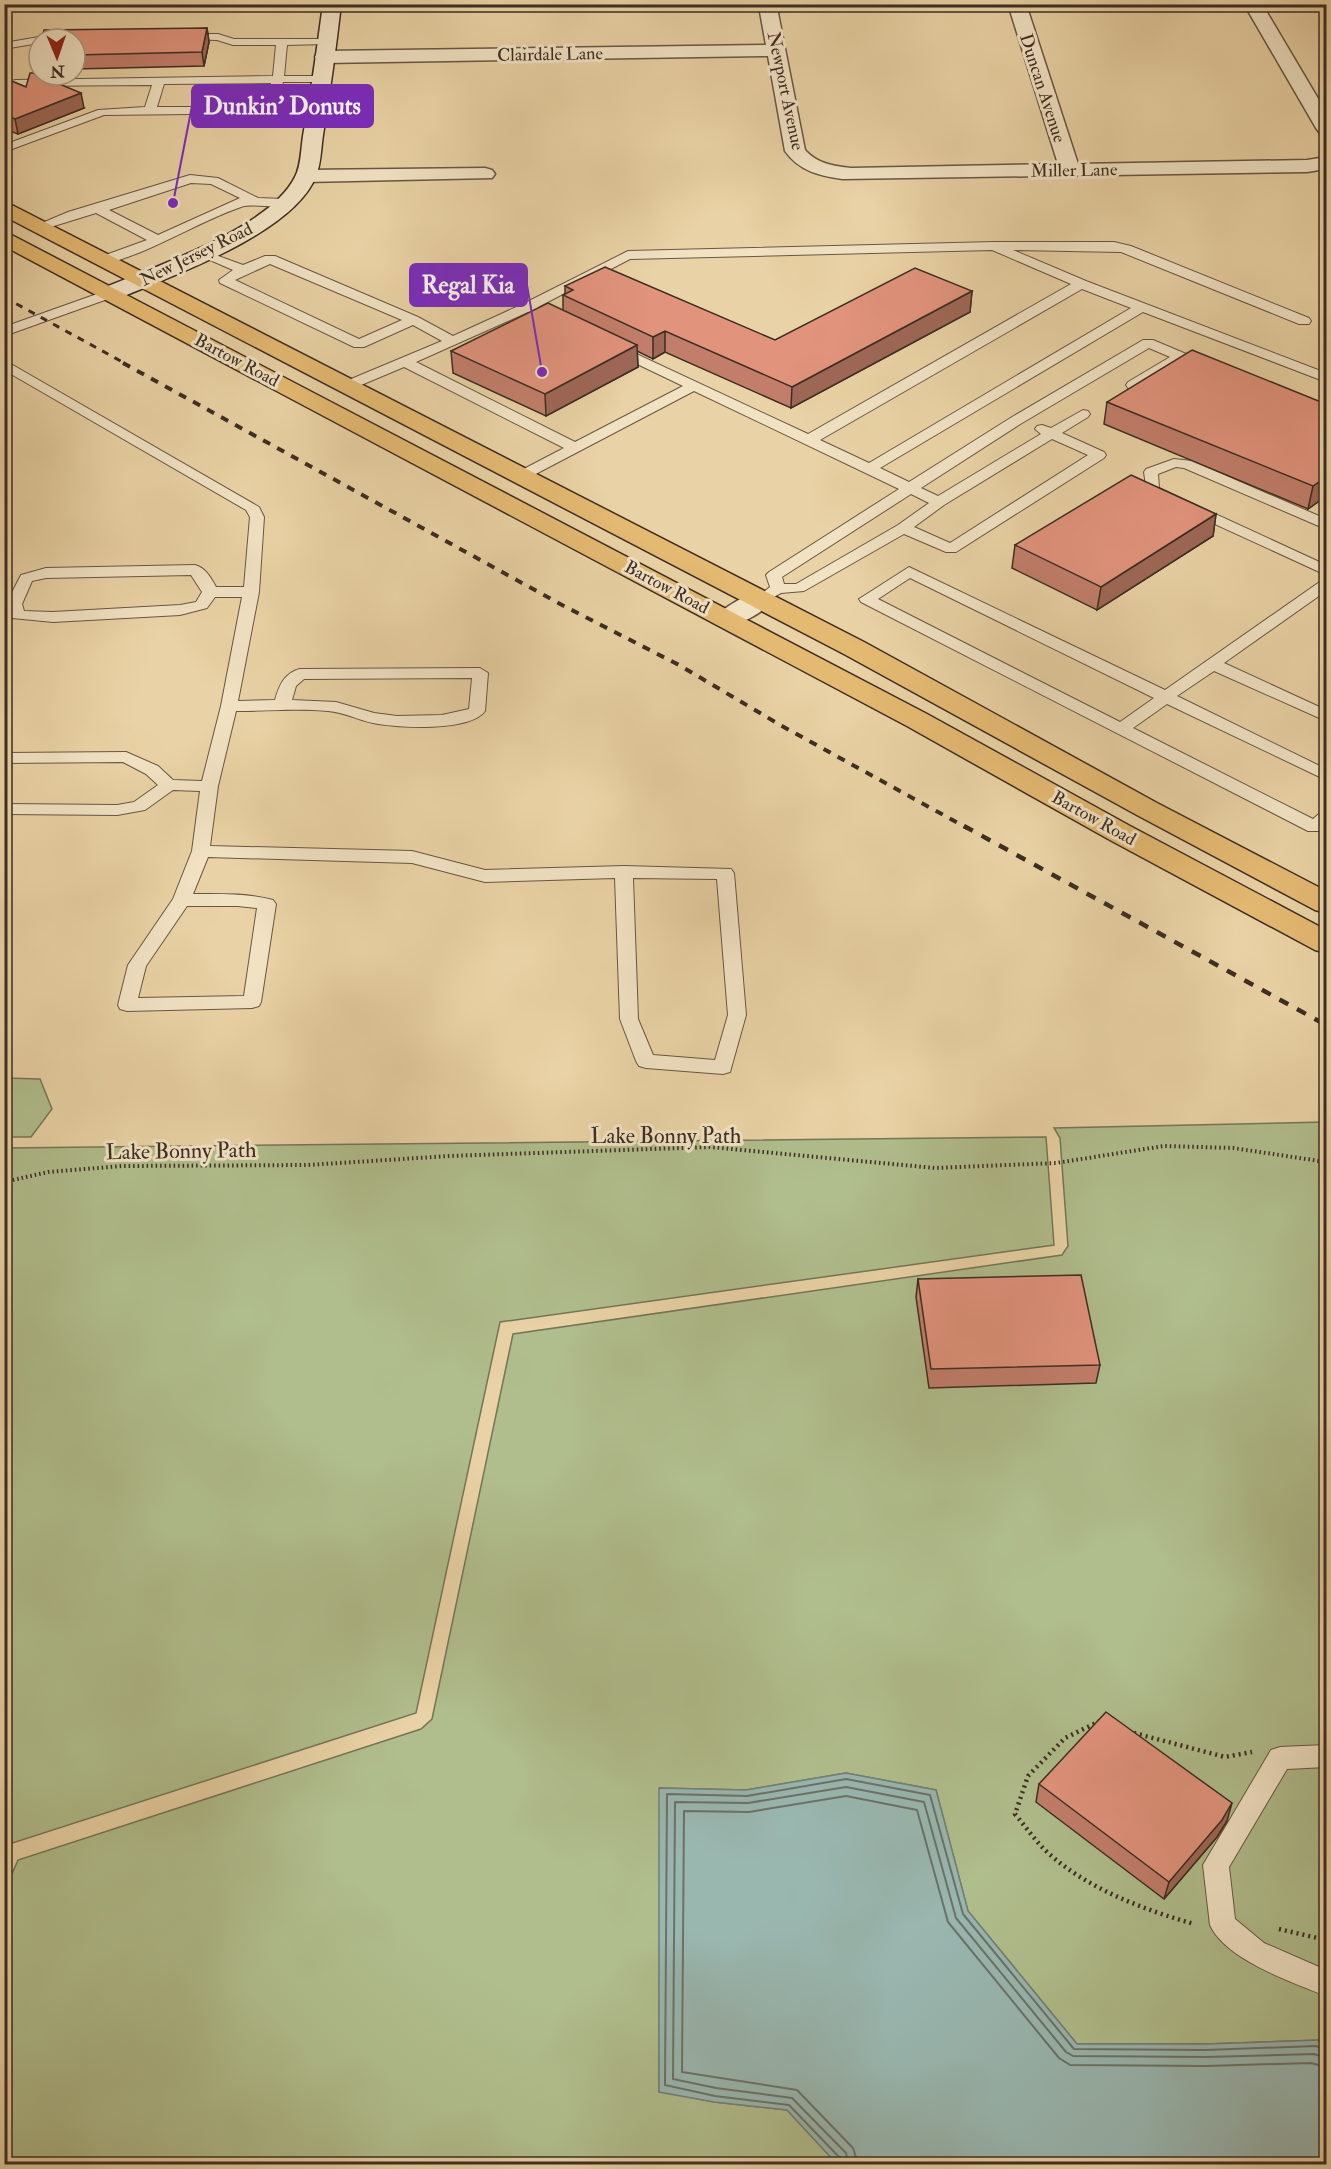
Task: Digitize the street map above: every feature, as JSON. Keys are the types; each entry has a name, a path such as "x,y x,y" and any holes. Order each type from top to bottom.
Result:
{"main road":[{"name":"Bartow Road","path":"4,207 523,476 769,594 940,694 1146,809 1326,903"},
{"name":"Bartow Road","path":"4,237 728,619 1326,943"}],"street":[{"name":"New Jersey Road","path":"111,294 202,254 261,222 301,185 306,176 332,4"},
{"name":"Newport Avenue","path":"777,4 770,12 795,151 813,167 821,169"},
{"name":"Duncan Avenue","path":"1017,4 1070,170"},
{"path":"1253,4 1326,128"},
{"name":"Clairdale Lane","path":"325,49 777,50"},
{"name":"Miller Lane","path":"821,169 852,174 1307,166 1326,163"},
{"path":"306,176 485,174"},
{"path":"728,619 769,594"}],"lane":[{"path":"171,38 218,37 233,42 282,42 325,49"},
{"path":"4,46 27,42"},
{"path":"4,148 102,112 269,110 278,79 282,42"},
{"path":"4,86 16,83 322,79"},
{"path":"150,110 159,81"},
{"path":"42,226 190,179 214,181 253,200 284,203"},
{"path":"105,260 157,240 232,206 253,200"},
{"path":"98,209 157,240"},
{"path":"994,246 1082,284 1326,378"},
{"path":"349,385 528,307 628,255 994,246 1114,246 1304,321"},
{"path":"202,254 243,270"},
{"path":"413,320 359,344 225,280 270,259 413,320 453,341"},
{"path":"809,440 1082,284"},
{"path":"4,332 111,294"},
{"path":"528,307 549,317"},
{"path":"869,469 1142,307"},
{"path":"1083,414 1050,432 939,502 903,528 799,588 769,594 774,575 907,488 1148,343 1179,321"},
{"path":"601,341 939,502"},
{"path":"1148,343 1222,374"},
{"path":"1133,385 1180,357"},
{"path":"405,362 575,448"},
{"path":"4,364 252,507 257,517 251,592 229,706 209,786 201,851 182,900 137,965 127,1005 252,1002 267,904 238,900 182,900"},
{"path":"523,476 694,386"},
{"path":"903,528 951,549 1099,455 1050,432 1017,420"},
{"path":"1326,524 1187,464 1174,463 1151,472 1152,490 1326,571"},
{"path":"195,570 204,579 210,592 201,605 180,610 52,617 18,615 14,604 26,578 46,573 195,570"},
{"path":"1326,775 909,572 867,599 1314,827 1326,817"},
{"path":"1122,728 1326,584"},
{"path":"210,592 251,592"},
{"path":"1213,664 1326,716"},
{"path":"229,706 282,706 328,706 377,719 461,719 477,711 480,673 300,674 288,684 282,706"},
{"path":"4,758 126,757 152,770 169,785"},
{"path":"4,809 117,810 139,806 169,785 209,786"},
{"path":"201,851 412,857 485,876 624,872 725,873 737,1015 723,1067 646,1061 629,1019 624,872"},
{"path":"1293,886 1326,889"},
{"path":"1326,1756 1280,1758 1216,1865 1223,1925 1255,1952 1326,1983"}],"path":[{"name":"Lake Bonny Path","path":"4,1182 48,1172 122,1166 308,1165 449,1156 710,1148 935,1168 1056,1163 1164,1146 1233,1148 1326,1162"},
{"path":"1104,1719 1065,1738 1028,1776 1015,1814 1051,1855 1090,1883 1164,1916 1204,1926 1223,1925"},
{"path":"1125,1729 1135,1734 1225,1757 1259,1751"},
{"path":"1274,1928 1326,1940"}],"green space":[{"path":"5,1078 40,1079 52,1109 31,1137 5,1137"},
{"path":"1326,1122 1326,2046 1320,2040 1206,2044 1077,2044 968,1911 936,1790 846,1773 746,1790 660,1788 659,2091 714,2102 787,2110 837,2164 5,2164 4,1892 18,1860 421,1729 432,1719 513,1334 1062,1255 1068,1246 1060,1138 1054,1128"},
{"path":"1046,1137 1054,1245 500,1322 416,1713 6,1845 5,1848 5,1148"}],"water":[{"path":"846,1773 936,1790 968,1911 1077,2044 1206,2044 1320,2040 1326,2046 1326,2164 837,2164 787,2110 714,2102 659,2092 659,1788 746,1790"}],"building":[{"path":"207,28 202,52 87,55 87,29"},
{"path":"4,78 26,87 27,84 27,87 67,87 81,93 15,119 4,114"},
{"path":"605,267 775,340 915,268 972,291 792,387 665,331 653,337 563,295 573,290 565,286"},
{"path":"548,303 637,345 545,394 451,351"},
{"path":"1192,350 1326,404 1326,477 1313,486 1107,402"},
{"path":"1131,475 1216,514 1101,587 1015,545"},
{"path":"1081,1275 1100,1365 931,1369 918,1279"},
{"path":"1106,1712 1232,1803 1222,1820 1169,1882 1039,1784"}],"railway":[{"path":"4,297 126,364"},
{"path":"123,363 562,605 679,665 782,726 967,828"},
{"path":"964,826 1326,1025"}],"place":[{"name":"Dunkin' Donuts","path":"173,203"},
{"name":"Regal Kia","path":"542,372"}]}
